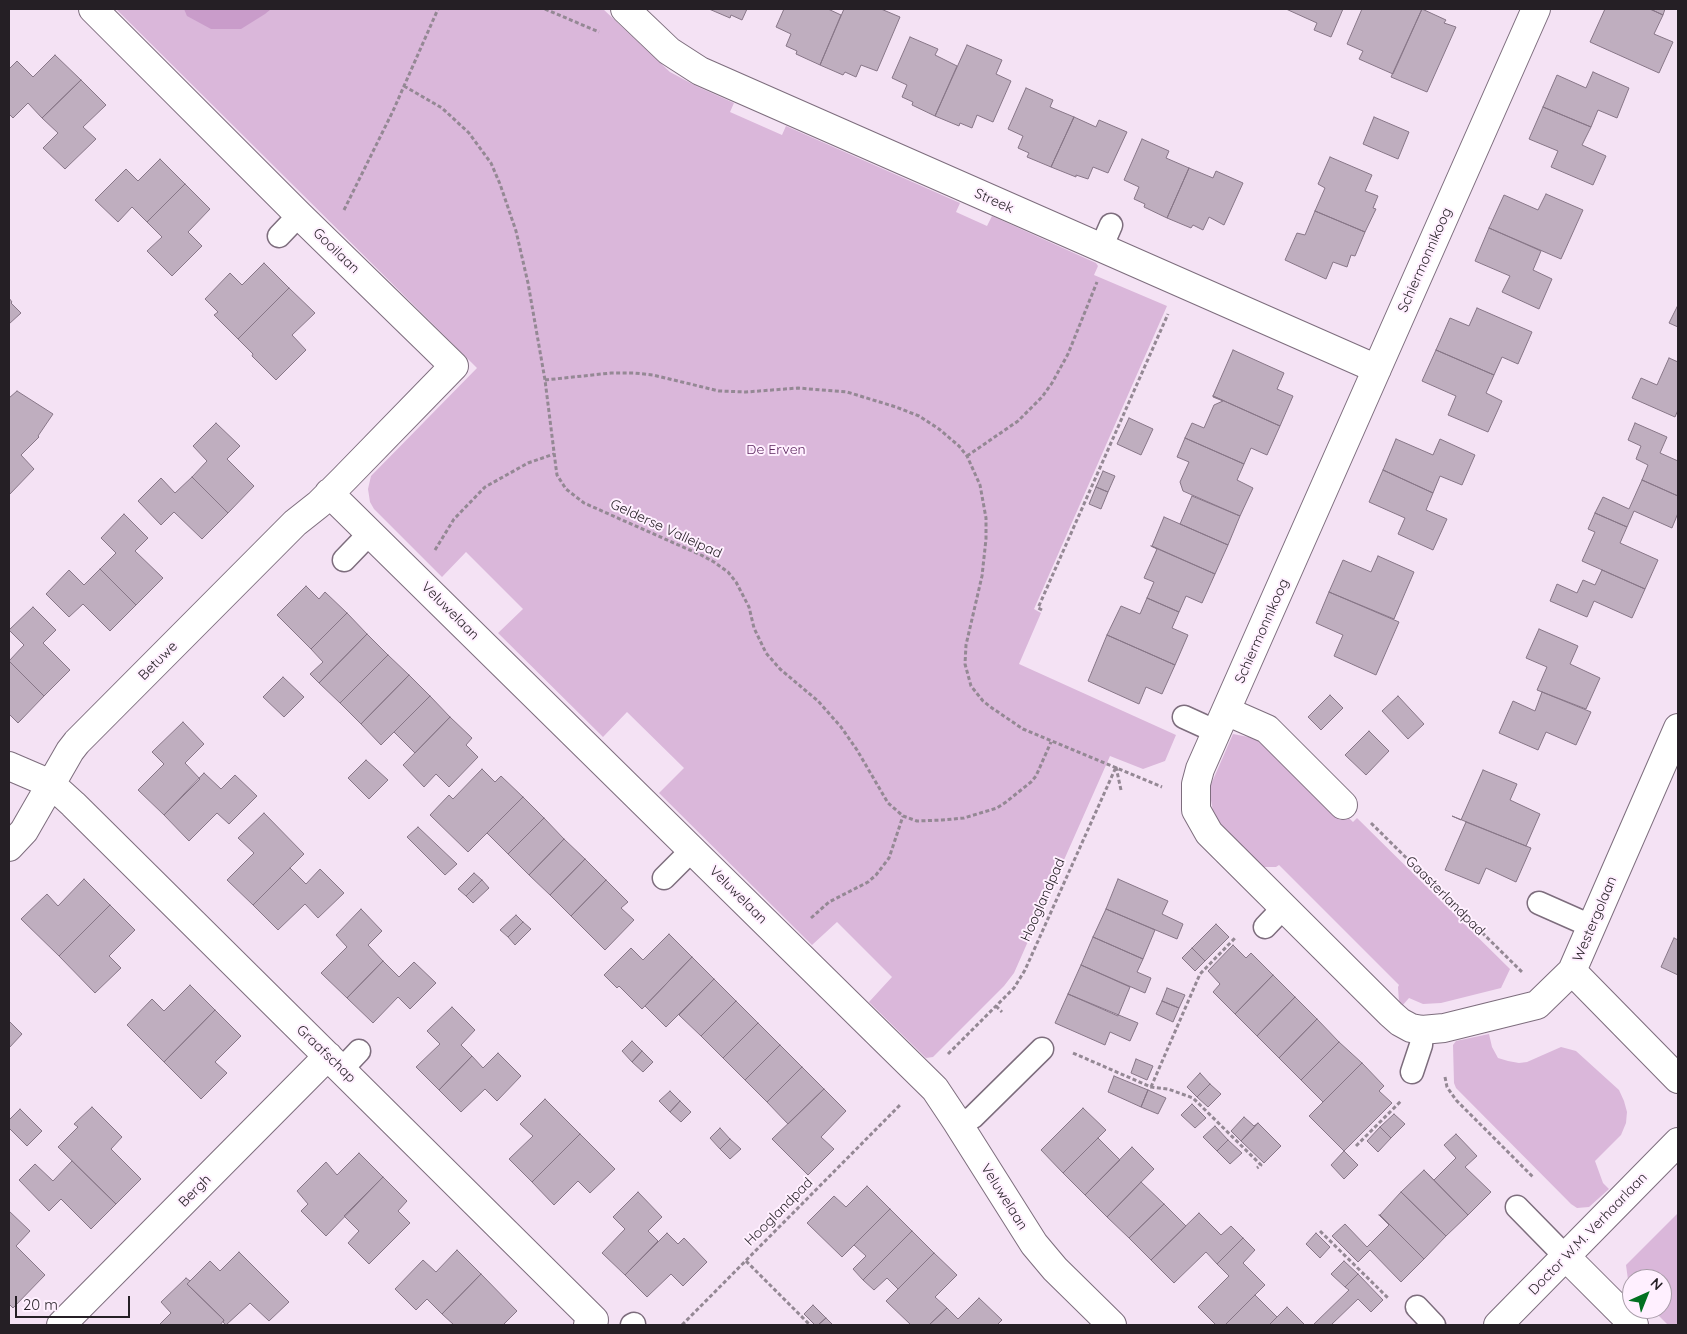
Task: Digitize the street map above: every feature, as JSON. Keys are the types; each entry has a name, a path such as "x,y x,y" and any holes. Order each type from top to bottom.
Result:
{"street":[{"name":"Gooilaan","path":"93,9 299,215 454,366 329,493"},
{"name":"Schiermonnikoog","path":"1536,9 1197,776 1195,801 1199,817 1209,833 1396,1018 1411,1028 1422,1030 1456,1026 1537,1005 1572,971"},
{"name":"Streek","path":"638,13 669,51 700,71 1106,236 1377,369"},
{"name":"Veluwelaan","path":"329,493 925,1079 942,1099 1034,1244 1055,1270 1112,1325"},
{"name":"Betuwe","path":"9,847 24,831 77,742 295,523 329,493"},
{"path":"1222,721 1267,729 1343,805"},
{"name":"Westergolaan","path":"1678,728 1572,971 1678,1079"},
{"path":"9,766 51,784"},
{"name":"Graafschap","path":"51,784 343,1059 594,1320 588,1325"},
{"name":"Bergh","path":"61,1325 343,1059"},
{"name":"Doctor W.M. Verhaarlaan","path":"1498,1325 1678,1142"},
{"path":"1566,1257 1634,1325"}],"lane":[{"path":"279,236 299,215"},
{"path":"344,560 370,533"},
{"path":"1184,717 1222,721"},
{"path":"664,878 692,850"},
{"path":"1539,903 1591,926"},
{"path":"1265,927 1284,907"},
{"path":"1412,1072 1421,1045 1422,1030"},
{"path":"959,1125 973,1116 1042,1049"},
{"path":"1517,1207 1566,1257"},
{"path":"1417,1307 1434,1325"}],"path":[{"path":"342,213 404,86 438,9"},
{"path":"545,9 602,34"},
{"name":"Gelderse Valleipad","path":"404,86 442,108 456,120 469,133 491,163 516,231 528,283 545,380 557,475 562,484 576,499 701,555 728,572 746,601 754,628 766,653 780,669 818,701 841,727 857,750 888,803 903,816"},
{"path":"967,456 1018,421 1042,397 1068,354 1097,281"},
{"path":"1042,610 1038,608 1171,308"},
{"path":"545,380 611,373 634,373 653,375 720,391 746,392 798,388 847,392 871,398 919,416 953,440 967,456 980,486 986,518 986,539 982,576 966,645 965,664 971,686 983,701 1023,729 1165,788"},
{"path":"430,555 454,519 485,487 528,463 554,454"},
{"path":"808,921 829,902 868,882 876,875 889,858 903,816 917,821 942,820 964,818 996,808 1031,782 1036,776 1051,742"},
{"path":"1116,767 1121,790"},
{"name":"Hooglandpad","path":"944,1058 1014,988 1025,970 1116,767"},
{"name":"Gaasterlandpad","path":"1368,820 1524,974"},
{"path":"1151,1087 1200,974 1235,938"},
{"path":"996,1006 1002,1012"},
{"path":"1103,1067 1151,1087 1168,1089 1193,1098 1261,1165 1257,1168"},
{"path":"1445,1076 1447,1087 1456,1100 1537,1181"},
{"path":"1356,1146 1406,1096"},
{"name":"Hooglandpad","path":"682,1325 907,1099"},
{"path":"1320,1231 1394,1304"},
{"path":"746,1261 810,1325"}],"green space":[{"name":"De Erven","path":"116,9 603,9 670,72 734,103 730,112 782,135 786,126 960,203 956,212 987,226 992,216 1096,263 1098,266 1094,275 1167,306 1034,609 1041,613 1019,664 1176,735 1165,761 1143,769 1110,756 1014,973 1004,986 933,1057 926,1058 869,1002 892,977 837,922 812,945 659,793 684,768 627,712 603,737 498,633 523,609 466,552 442,577 374,509 370,502 368,489 371,476 477,368"},
{"path":"1233,734 1259,739 1340,820 1346,815 1353,822 1357,818 1510,969 1501,988 1441,1003 1423,1004 1409,998 1402,1006 1399,1002 1399,985 1279,865 1276,867 1263,867 1214,817 1209,789"},
{"path":"1489,1034 1492,1047 1498,1058 1508,1061 1527,1062 1561,1047 1576,1051 1619,1090 1627,1112 1626,1123 1621,1135 1595,1161 1603,1183 1609,1189 1589,1207 1577,1208 1571,1204 1456,1088 1454,1083 1453,1045 1456,1041"},
{"path":"1678,1213 1678,1325 1668,1325 1662,1319 1672,1319 1672,1269 1627,1269 1626,1265"}],"shaded area":[{"path":"184,9 271,9 241,29 211,29 187,16"}],"building":[{"path":"709,9 747,9 742,20 731,15 730,18"},
{"path":"784,9 828,9 841,15 820,65 796,54 797,51 786,46 791,34 776,27"},
{"path":"844,9 881,9 900,17 877,71 861,65 856,77 845,72 843,75 820,65"},
{"path":"1286,9 1343,9 1331,37 1314,30 1317,23"},
{"path":"1362,9 1422,9 1393,74 1359,59 1363,51 1347,44"},
{"path":"1422,9 1446,20 1444,23 1456,27 1427,92 1391,77"},
{"path":"1605,9 1650,9 1663,15 1654,34 1673,42 1659,73 1590,42"},
{"path":"1650,9 1665,9 1663,15"},
{"path":"910,37 938,49 935,55 957,66 935,116 912,105 913,102 902,97 907,85 892,78"},
{"path":"967,45 1002,60 996,74 1011,81 993,122 977,115 972,128 960,123 959,126 935,116"},
{"path":"55,55 81,80 42,118 28,103 13,118 9,114 9,69 17,61 33,77"},
{"path":"1593,72 1629,88 1617,118 1598,110 1591,127 1543,107 1557,75 1586,88"},
{"path":"81,80 106,105 83,127 96,139 65,169 43,148 58,133 42,118"},
{"path":"1026,88 1053,100 1050,107 1074,117 1051,167 1027,157 1029,153 1018,148 1023,136 1008,129"},
{"path":"1543,107 1591,127 1582,145 1606,156 1593,185 1551,167 1558,151 1529,139"},
{"path":"1074,117 1096,127 1099,120 1127,132 1108,173 1093,167 1088,179 1076,175 1076,177 1051,167"},
{"path":"1374,117 1409,132 1398,159 1363,144"},
{"path":"1142,139 1169,151 1166,158 1189,168 1167,218 1144,207 1145,204 1134,199 1139,187 1124,180"},
{"path":"1330,157 1372,175 1365,191 1378,196 1373,208 1376,209 1365,232 1315,211 1325,188 1318,184"},
{"path":"160,159 185,184 147,222 132,207 118,222 95,200 126,169 138,181"},
{"path":"1189,168 1213,178 1216,171 1243,183 1224,225 1209,217 1203,230 1193,225 1191,228 1167,218"},
{"path":"185,184 210,209 188,232 202,246 172,276 147,251 162,237 147,222"},
{"path":"1546,194 1583,210 1561,259 1489,228 1504,195 1538,210"},
{"path":"1315,211 1365,232 1355,256 1351,255 1347,267 1333,262 1326,279 1285,260 1297,233 1305,235"},
{"path":"1489,228 1541,251 1533,270 1552,279 1539,309 1502,292 1510,276 1475,261"},
{"path":"264,263 289,288 238,339 214,315 218,312 205,299 230,273 242,285"},
{"path":"289,288 315,313 292,335 306,350 276,380 238,339"},
{"path":"9,298 11,303 21,313 9,324"},
{"path":"1678,307 1678,327 1669,323"},
{"path":"1477,308 1532,332 1518,364 1502,357 1494,375 1436,350 1450,318 1469,326"},
{"path":"1233,350 1284,373 1277,389 1293,396 1280,426 1213,396"},
{"path":"1436,350 1494,375 1486,393 1502,401 1488,432 1448,415 1456,396 1422,381"},
{"path":"1669,358 1678,362 1678,410 1675,417 1632,398 1641,378 1657,385"},
{"path":"17,391 53,414 39,437 21,455 34,469 9,495 9,398"},
{"path":"1213,396 1280,426 1267,455 1251,448 1244,464 1185,438 1192,423 1204,428 1214,405 1223,401"},
{"path":"1129,418 1153,429 1141,455 1117,444"},
{"path":"216,423 240,446 227,459 254,486 228,513 192,477 207,461 193,446"},
{"path":"1635,423 1667,437 1660,453 1678,461 1678,496 1642,480 1648,465 1636,459 1641,446 1628,440"},
{"path":"1185,438 1244,464 1237,480 1253,488 1240,516 1183,491 1180,482 1189,462 1177,457"},
{"path":"1396,439 1433,455 1440,439 1475,455 1462,485 1440,476 1433,493 1383,470"},
{"path":"1383,470 1433,493 1426,510 1447,519 1433,550 1398,534 1405,518 1369,502"},
{"path":"1103,471 1115,476 1108,492 1096,487"},
{"path":"192,477 228,513 202,539 174,512 161,525 138,501 161,478 175,493"},
{"path":"1642,480 1678,496 1678,513 1672,528 1634,511 1627,527 1595,513 1603,497 1629,509"},
{"path":"1096,487 1108,492 1101,509 1089,504"},
{"path":"1192,496 1240,516 1228,545 1180,524"},
{"path":"1595,513 1627,527 1620,543 1658,560 1645,589 1582,561 1595,532 1588,529"},
{"path":"124,514 148,538 135,551 163,578 136,605 100,569 116,553 101,538"},
{"path":"1164,517 1228,545 1215,574 1152,546"},
{"path":"1151,546 1215,574 1202,603 1186,596 1179,612 1147,598 1154,582 1144,578 1157,549"},
{"path":"1378,556 1414,572 1394,619 1329,592 1343,560 1371,572"},
{"path":"100,569 136,605 110,631 83,604 69,617 46,594 69,570 84,585"},
{"path":"1602,570 1645,589 1632,618 1594,601 1587,617 1550,601 1557,584 1577,593 1583,580 1595,585"},
{"path":"306,586 319,599 325,592 347,613 311,649 277,615"},
{"path":"1329,592 1399,622 1376,675 1334,656 1343,635 1316,623"},
{"path":"1147,598 1179,612 1172,628 1188,635 1175,665 1107,635 1121,606 1140,614"},
{"path":"33,607 56,630 43,643 70,670 44,696 9,661 24,645 9,630"},
{"path":"347,613 367,634 319,683 310,674 323,662 311,649"},
{"path":"1539,629 1578,646 1570,664 1600,678 1586,709 1537,690 1547,667 1526,658"},
{"path":"367,634 388,655 340,703 319,683"},
{"path":"1107,635 1175,665 1162,694 1146,687 1139,704 1088,681"},
{"path":"388,655 409,675 361,724 340,703"},
{"path":"9,661 44,696 18,723 9,714"},
{"path":"409,675 430,696 381,745 361,724"},
{"path":"283,677 304,697 284,717 263,697"},
{"path":"1542,692 1591,712 1576,745 1546,732 1538,750 1499,733 1513,701 1535,711"},
{"path":"1330,695 1343,708 1321,730 1308,717"},
{"path":"430,696 450,717 415,753 394,732"},
{"path":"1398,696 1424,724 1408,739 1382,711"},
{"path":"450,717 472,738 466,745 478,757 449,787 436,774 424,787 403,765"},
{"path":"183,722 204,744 185,763 200,779 164,815 138,790 164,764 152,752"},
{"path":"1369,731 1389,751 1366,775 1345,755"},
{"path":"366,760 388,780 369,799 348,778"},
{"path":"482,769 495,782 501,776 523,797 468,852 430,815 449,795 453,799"},
{"path":"1483,770 1517,784 1510,800 1540,814 1526,846 1461,820"},
{"path":"204,773 221,789 235,775 257,796 229,824 217,813 189,841 164,815"},
{"path":"523,797 544,818 508,854 487,833"},
{"path":"264,813 304,854 253,905 227,880 254,853 238,838"},
{"path":"544,818 564,839 529,875 508,854"},
{"path":"1466,822 1531,848 1516,882 1486,868 1479,884 1445,870"},
{"path":"418,827 457,864 445,875 407,837"},
{"path":"564,839 585,859 550,895 529,875"},
{"path":"585,859 606,880 571,916 550,895"},
{"path":"290,868 306,884 320,869 344,893 318,918 305,904 278,930 253,905"},
{"path":"474,873 482,880 466,896 458,889"},
{"path":"84,879 110,905 59,956 21,919 47,894 58,906"},
{"path":"1118,879 1168,901 1162,914 1183,924 1177,939 1106,909"},
{"path":"482,880 489,888 473,903 466,896"},
{"path":"606,880 628,902 621,908 634,920 605,950 571,916"},
{"path":"110,905 135,930 109,956 121,968 95,993 59,956"},
{"path":"361,909 382,931 368,945 383,961 347,998 321,973 347,947 336,935"},
{"path":"1106,909 1155,930 1143,959 1093,937"},
{"path":"516,915 523,922 508,937 500,930"},
{"path":"523,922 531,929 515,945 508,937"},
{"path":"1216,924 1229,937 1205,961 1192,948"},
{"path":"669,934 692,957 642,1009 619,986 617,988 604,975 631,948 643,960"},
{"path":"1093,937 1143,959 1137,972 1151,978 1145,993 1081,965"},
{"path":"1674,938 1678,940 1678,975 1661,967"},
{"path":"1233,945 1246,958 1251,953 1273,975 1235,1014 1213,992 1220,984 1208,971"},
{"path":"1192,948 1205,961 1195,971 1182,958"},
{"path":"692,957 714,979 666,1027 645,1006"},
{"path":"383,961 399,977 414,962 436,983 410,1009 398,997 373,1023 347,998"},
{"path":"1081,965 1130,987 1118,1016 1068,994"},
{"path":"1273,975 1295,997 1257,1036 1235,1014"},
{"path":"714,979 736,1001 701,1036 679,1015"},
{"path":"190,985 215,1010 164,1062 127,1025 152,999 164,1011"},
{"path":"1167,988 1185,995 1179,1008 1162,1001"},
{"path":"1068,994 1138,1023 1130,1041 1110,1032 1105,1045 1055,1023"},
{"path":"1295,997 1317,1019 1279,1058 1257,1036"},
{"path":"736,1001 758,1023 723,1058 701,1036"},
{"path":"1162,1001 1179,1008 1173,1022 1156,1014"},
{"path":"452,1007 475,1030 461,1045 472,1056 439,1090 416,1067 440,1044 427,1031"},
{"path":"215,1010 241,1036 215,1062 227,1073 201,1099 164,1062"},
{"path":"1317,1019 1339,1042 1301,1080 1279,1058"},
{"path":"9,1021 22,1034 9,1048"},
{"path":"758,1023 780,1045 745,1080 723,1058"},
{"path":"632,1041 642,1051 632,1062 622,1051"},
{"path":"1339,1042 1362,1063 1323,1102 1301,1080"},
{"path":"780,1045 802,1067 767,1102 745,1080"},
{"path":"642,1051 653,1062 643,1072 632,1062"},
{"path":"498,1053 521,1076 497,1101 485,1089 461,1112 439,1090 472,1056 483,1068"},
{"path":"1136,1059 1153,1066 1147,1080 1131,1073"},
{"path":"1362,1063 1384,1086 1379,1091 1392,1103 1344,1151 1309,1116"},
{"path":"802,1067 824,1089 788,1124 767,1102"},
{"path":"1200,1073 1210,1084 1197,1097 1187,1087"},
{"path":"1114,1076 1148,1090 1141,1107 1108,1092"},
{"path":"1210,1084 1221,1094 1208,1107 1197,1097"},
{"path":"824,1089 846,1111 821,1137 834,1149 808,1175 772,1139"},
{"path":"1148,1090 1166,1098 1158,1114 1141,1107"},
{"path":"670,1091 680,1101 670,1112 659,1101"},
{"path":"545,1099 580,1134 532,1182 509,1159 533,1136 520,1124"},
{"path":"680,1101 691,1112 681,1122 670,1112"},
{"path":"1192,1104 1206,1118 1195,1128 1181,1115"},
{"path":"92,1107 122,1137 111,1149 141,1179 116,1204 58,1147 78,1127 74,1124"},
{"path":"1083,1108 1106,1130 1063,1173 1041,1150"},
{"path":"20,1109 42,1131 27,1146 9,1128 9,1120"},
{"path":"1394,1114 1405,1124 1391,1138 1380,1127"},
{"path":"1244,1117 1254,1126 1258,1123 1241,1141 1231,1131"},
{"path":"1258,1123 1281,1146 1264,1163 1241,1141"},
{"path":"1215,1126 1228,1140 1217,1151 1203,1137"},
{"path":"1380,1127 1391,1138 1378,1152 1367,1141"},
{"path":"720,1128 730,1139 720,1149 710,1138"},
{"path":"580,1134 615,1169 590,1193 578,1181 554,1205 532,1182"},
{"path":"1456,1134 1477,1156 1465,1167 1491,1192 1468,1215 1424,1170 1434,1180 1456,1158 1444,1145"},
{"path":"1098,1138 1120,1160 1085,1195 1063,1173"},
{"path":"730,1139 741,1149 730,1159 720,1149"},
{"path":"1228,1140 1242,1153 1230,1164 1217,1151"},
{"path":"1132,1147 1154,1169 1107,1217 1085,1195"},
{"path":"1344,1151 1358,1165 1344,1179 1331,1165"},
{"path":"359,1153 383,1177 326,1236 301,1211 308,1204 297,1191 326,1162 337,1175"},
{"path":"72,1161 116,1204 91,1229 61,1199 49,1211 19,1180 35,1164 53,1181"},
{"path":"1424,1170 1468,1215 1446,1236 1401,1192"},
{"path":"383,1177 407,1201 398,1211 410,1223 369,1264 348,1243 359,1231 344,1216"},
{"path":"1141,1182 1164,1204 1129,1238 1107,1217"},
{"path":"867,1186 890,1209 842,1257 807,1223 834,1196 846,1207"},
{"path":"638,1192 662,1217 648,1231 658,1241 625,1275 602,1253 625,1229 613,1217"},
{"path":"1401,1192 1446,1236 1424,1259 1380,1215"},
{"path":"1164,1204 1186,1226 1151,1260 1129,1238"},
{"path":"890,1209 912,1231 863,1280 853,1269 866,1256 854,1245"},
{"path":"9,1211 30,1231 16,1246 45,1275 13,1308 9,1304"},
{"path":"1199,1213 1221,1235 1231,1226 1243,1238 1217,1264 1206,1252 1174,1283 1151,1260"},
{"path":"1379,1215 1424,1259 1401,1282 1370,1250 1358,1262 1332,1236 1345,1224 1367,1247 1389,1225"},
{"path":"912,1231 934,1253 898,1289 887,1278 874,1290 863,1280"},
{"path":"667,1233 678,1244 684,1238 707,1262 683,1286 671,1274 647,1297 625,1275"},
{"path":"1316,1233 1330,1247 1320,1258 1306,1244"},
{"path":"1243,1238 1255,1250 1243,1263 1265,1285 1225,1325 1216,1325 1198,1307 1229,1276 1217,1264"},
{"path":"457,1250 481,1274 442,1314 427,1299 416,1310 395,1289 423,1260 436,1272"},
{"path":"239,1252 289,1302 269,1321 250,1303 226,1325 223,1322 224,1320 187,1284 210,1261 220,1271"},
{"path":"934,1253 957,1275 935,1297 947,1308 929,1325 911,1325 886,1301"},
{"path":"1344,1261 1358,1274 1345,1287 1331,1274"},
{"path":"481,1274 517,1311 503,1325 454,1325 442,1314"},
{"path":"1358,1274 1383,1300 1371,1312 1358,1299 1331,1325 1313,1325 1349,1290 1345,1287"},
{"path":"186,1278 190,1281 187,1284 224,1320 220,1325 159,1325 171,1313 161,1302"},
{"path":"1255,1295 1277,1317 1269,1325 1225,1325"},
{"path":"979,1298 1002,1320 997,1325 929,1325 947,1308 958,1319"},
{"path":"813,1305 826,1318 818,1325 815,1325 804,1314"},
{"path":"1287,1307 1305,1325 1269,1325"},
{"path":"826,1318 833,1325 818,1325"}]}
